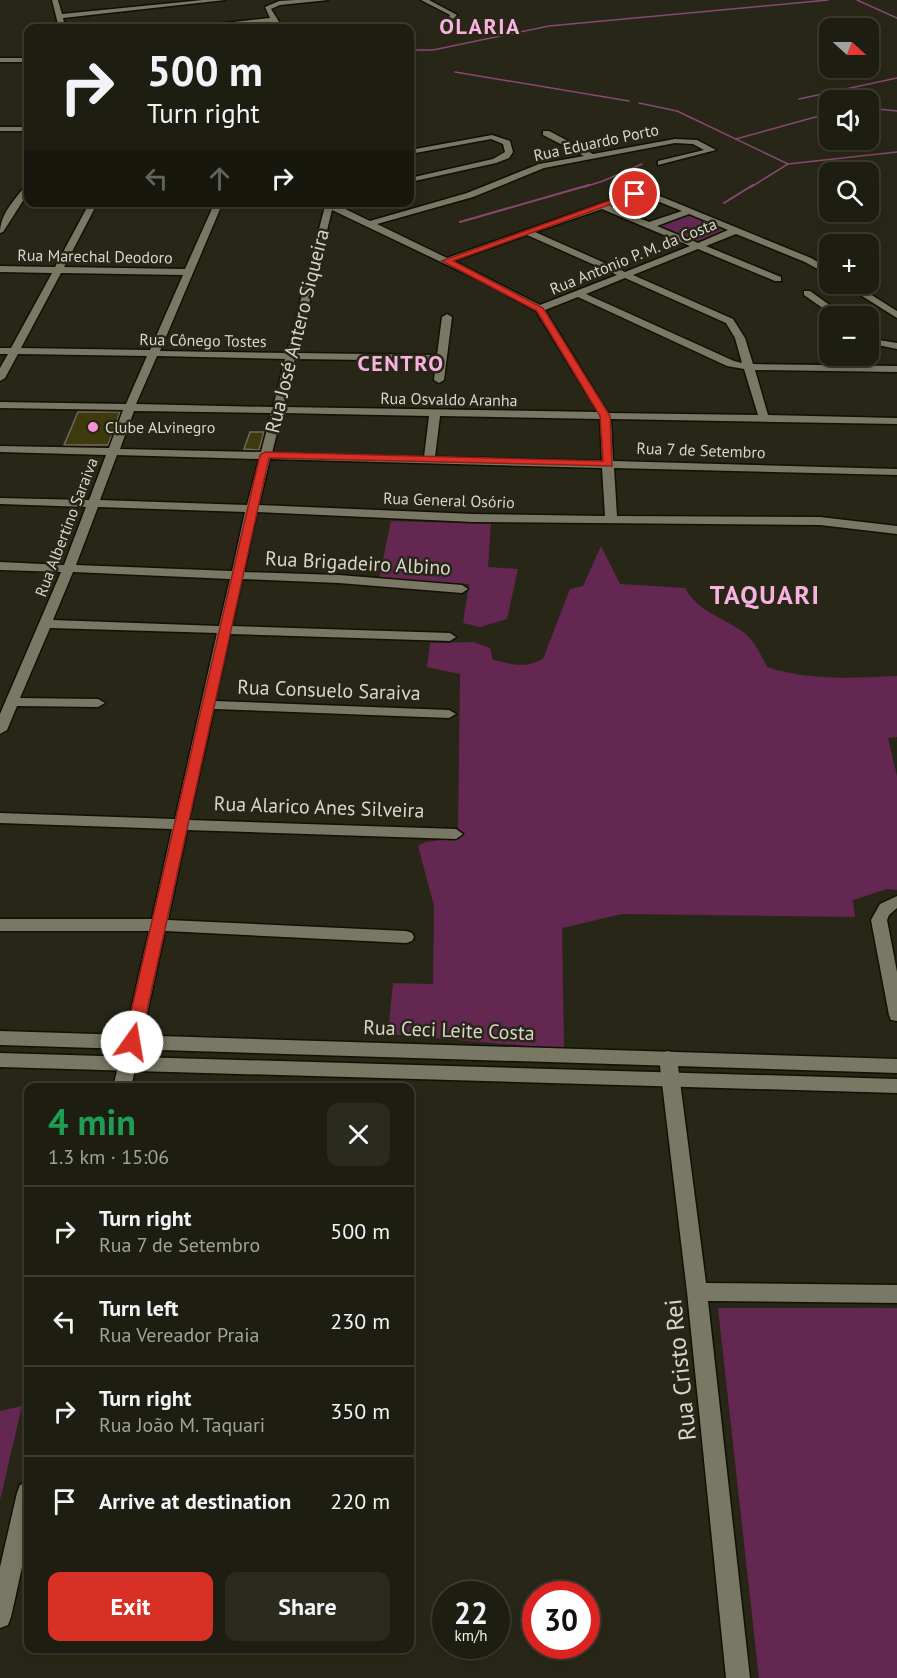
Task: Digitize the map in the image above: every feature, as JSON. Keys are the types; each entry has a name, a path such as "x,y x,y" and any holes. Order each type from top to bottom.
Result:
{"street":[{"path":"55,0 61,24"},
{"path":"60,15 222,0"},
{"path":"277,24 267,10 270,5 325,0"},
{"path":"424,0 454,15 449,20"},
{"path":"228,24 274,20"},
{"path":"0,60 24,60"},
{"path":"0,129 24,129"},
{"path":"546,133 591,156"},
{"path":"414,151 487,137 499,138 509,147 506,156 496,161 414,179"},
{"name":"Rua Eduardo Porto","path":"369,224 470,195 542,166 675,141 694,142 711,150 710,153 661,163"},
{"path":"446,261 642,192 737,230 819,266"},
{"path":"0,230 24,195"},
{"path":"602,206 778,279"},
{"path":"0,378 91,207"},
{"name":"Rua Albertino Saraiva","path":"0,730 68,570 130,407 217,207"},
{"name":"Rua José Antero Siqueira","path":"123,1083 251,508 325,207"},
{"path":"332,207 540,309 605,416 611,519"},
{"path":"650,225 691,211"},
{"name":"Rua Antonio P. M. da Costa","path":"540,309 737,230"},
{"path":"527,232 730,321 741,338 764,419"},
{"name":"Rua Marechal Deodoro","path":"0,269 189,272"},
{"path":"807,293 826,306"},
{"path":"578,294 717,360 748,367 897,369"},
{"path":"866,294 897,315"},
{"path":"439,380 447,317"},
{"path":"879,343 897,346"},
{"name":"Rua Cônego Tostes","path":"0,351 442,358"},
{"name":"Rua Osvaldo Aranha","path":"0,405 897,421"},
{"path":"429,459 435,414"},
{"name":"Rua 7 de Setembro","path":"0,449 897,472"},
{"name":"Rua General Osório","path":"0,501 251,508 473,518 820,521 897,530"},
{"name":"Rua Brigadeiro Albino","path":"0,566 339,579 462,589"},
{"path":"46,624 450,637"},
{"path":"13,702 98,703"},
{"name":"Rua Consuelo Saraiva","path":"207,705 449,714"},
{"name":"Rua Alarico Anes Silveira","path":"0,818 456,834"},
{"path":"897,902 887,906 881,912 879,920 897,1015"},
{"path":"0,925 158,925 405,936"},
{"name":"Rua Ceci Leite Costa","path":"0,1038 897,1066"},
{"path":"280,1067 284,1047"},
{"name":"Rua Cristo Rei","path":"668,1058 698,1292 738,1678"},
{"path":"0,1060 897,1086"},
{"path":"698,1292 897,1294"},
{"path":"0,1617 24,1511"}],"shaded area":[{"path":"691,213 729,230 695,242 659,226"},
{"path":"391,521 491,524 488,567 518,569 507,619 480,627 463,623 469,584 379,579"},
{"path":"601,546 620,584 685,588 704,609 751,639 767,667 815,677 897,676 897,737 888,738 897,776 897,890 887,889 853,900 855,917 622,914 562,928 564,1049 388,1034 393,983 433,984 434,906 418,846 425,842 458,838 460,674 427,667 430,643 473,642 490,648 493,660 513,664 530,664 543,659 570,589 583,586"},
{"path":"718,1308 897,1308 897,1678 759,1678"},
{"path":"22,1406 0,1500 0,1411"}],"building":[{"name":"Clube ALvinegro","path":"78,412 120,412 108,445 64,445"},
{"path":"250,432 264,432 259,450 244,449"}],"waterway":[{"path":"414,50 433,50 549,26 828,0"},
{"path":"857,0 897,18"},
{"path":"455,72 629,101"},
{"path":"799,99 897,78"},
{"path":"639,103 677,111 788,164"},
{"path":"879,109 897,111"},
{"path":"736,139 819,116"},
{"path":"788,164 897,152"},
{"path":"584,187 642,164"},
{"path":"751,187 788,164"},
{"path":"460,222 589,185"},
{"path":"724,203 753,185"}],"place":[{"name":"Clube ALvinegro","path":"93,427"}],"district":[{"name":"OLARIA","path":"480,26"},
{"name":"CENTRO","path":"401,363"},
{"name":"TAQUARI","path":"765,594"}],"route":[{"path":"132,1042 265,455 608,464 605,416 540,309 446,261 635,194"}]}
